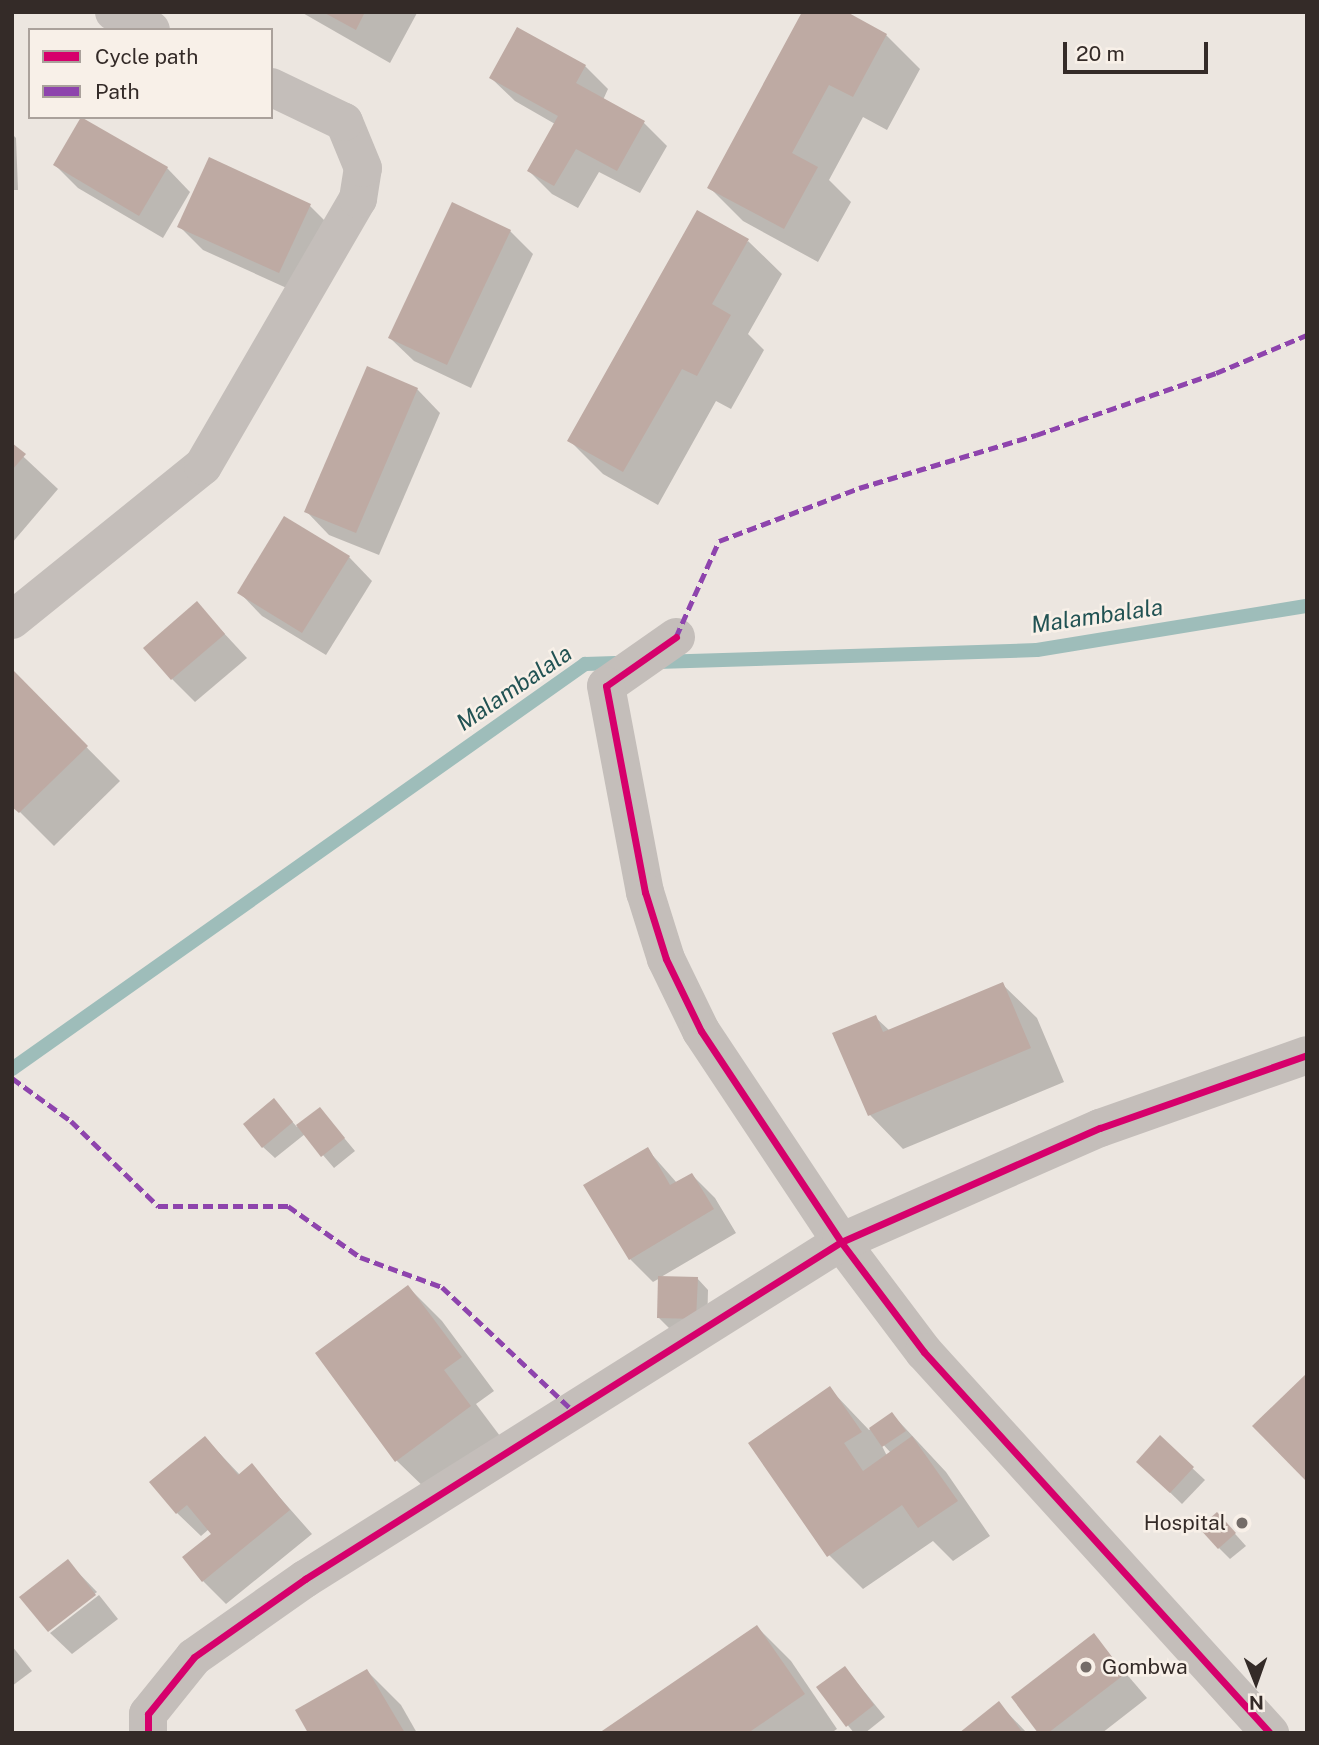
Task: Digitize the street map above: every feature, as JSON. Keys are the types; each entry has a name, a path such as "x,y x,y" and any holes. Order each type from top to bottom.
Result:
{"street":[{"path":"114,12 146,28"},
{"path":"12,620 203,466 358,199 363,168 344,122 273,88"},
{"path":"676,637 606,686 645,892 666,958 701,1031 841,1242 924,1352 1270,1733"},
{"path":"148,1733 148,1714 164,1691 205,1649 304,1579 841,1242 1100,1128 1307,1055"}],"building":[{"path":"323,12 365,12 356,30"},
{"path":"802,12 847,12 887,34 853,97 829,85 792,153 818,167 784,229 707,188"},
{"path":"517,27 586,65 576,83 645,121 617,171 576,149 554,186 527,171 558,116 489,78"},
{"path":"80,119 84,119 168,167 139,216 53,165"},
{"path":"209,157 311,204 279,273 177,227"},
{"path":"452,202 511,230 447,365 388,338"},
{"path":"697,210 749,239 712,304 731,315 697,376 682,369 623,472 567,441"},
{"path":"367,366 418,388 356,533 304,512"},
{"path":"12,443 26,454 12,470"},
{"path":"284,516 350,556 302,633 237,593"},
{"path":"197,601 225,634 171,680 143,648"},
{"path":"12,669 88,746 19,813 12,807"},
{"path":"1003,982 1031,1048 868,1116 832,1033 876,1015 883,1032"},
{"path":"274,1098 293,1122 262,1148 243,1124"},
{"path":"320,1107 345,1138 321,1157 296,1125"},
{"path":"648,1147 670,1185 692,1173 714,1209 629,1260 583,1185"},
{"path":"658,1276 698,1277 696,1319 657,1318"},
{"path":"408,1285 462,1357 444,1370 471,1406 395,1462 315,1353"},
{"path":"1307,1373 1307,1482 1252,1426"},
{"path":"830,1386 862,1432 844,1443 863,1471 912,1436 958,1501 918,1528 902,1505 827,1557 748,1443"},
{"path":"892,1412 906,1431 882,1447 869,1428"},
{"path":"1160,1435 1194,1467 1170,1493 1136,1462"},
{"path":"205,1436 238,1475 252,1463 290,1510 202,1582 182,1557 211,1534 187,1505 176,1514 149,1482"},
{"path":"1217,1512 1236,1533 1218,1549 1199,1528"},
{"path":"68,1559 96,1595 48,1632 19,1597"},
{"path":"757,1625 805,1694 748,1733 599,1733"},
{"path":"1094,1633 1125,1674 1048,1733 1038,1733 1011,1697"},
{"path":"845,1666 874,1705 846,1727 816,1687"},
{"path":"367,1669 405,1733 308,1733 295,1710"},
{"path":"999,1701 1023,1733 959,1733"}],"waterway":[{"name":"Malambalala","path":"657,662 1037,650 1307,606"},
{"name":"Malambalala","path":"12,1069 585,664 623,663"}],"marked path":[{"path":"676,637 719,541 859,488 1036,435 1216,373 1307,335"},
{"path":"12,1078 71,1121 158,1206 288,1206 360,1257 442,1287 571,1409"}],"cycle path":[{"path":"676,637 606,686 645,892 666,959 701,1031 841,1242 924,1352 1270,1733"},
{"path":"148,1733 148,1714 194,1657 305,1579 841,1242 1100,1128 1307,1055"}],"place":[{"name":"Hospital","path":"1242,1523"},
{"name":"Gombwa","path":"1086,1667"}]}
